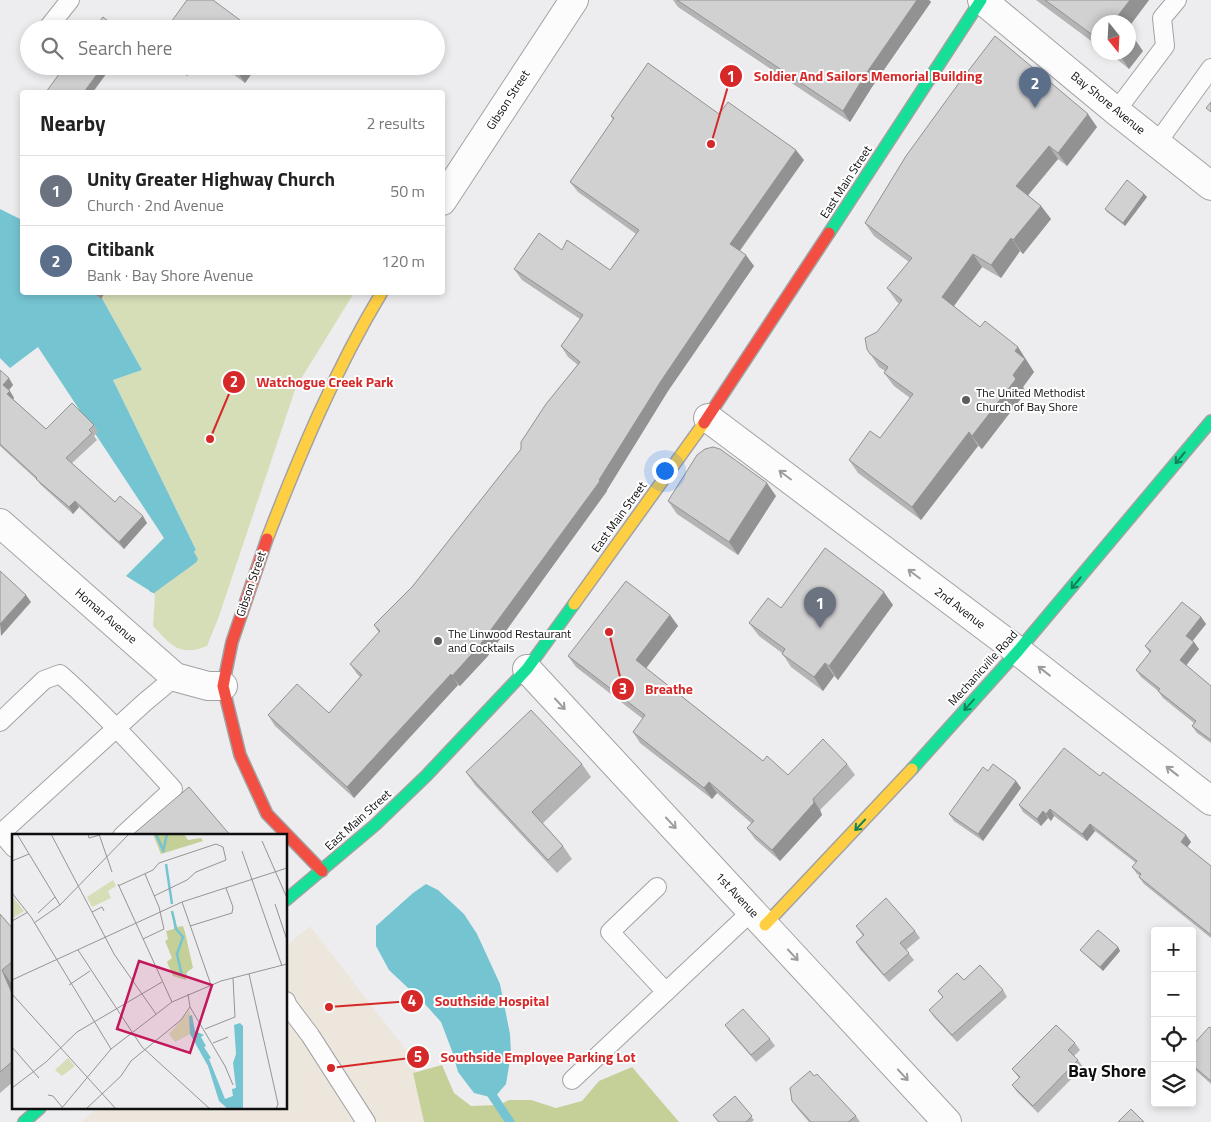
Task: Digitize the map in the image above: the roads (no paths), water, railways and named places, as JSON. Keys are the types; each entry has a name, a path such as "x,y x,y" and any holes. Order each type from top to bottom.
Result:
{"street":[{"name":"Gibson Street","path":"445,196 574,0"},
{"name":"Bay Shore Avenue","path":"982,0 1116,111 1211,186"},
{"name":"East Main Street","path":"288,898 375,826 426,776 526,669 708,418 982,0"},
{"name":"Gibson Street","path":"286,834 267,814 240,755 223,686 232,642 261,556 302,452 324,403 380,295"},
{"name":"2nd Avenue","path":"708,418 1018,651 1211,800"},
{"name":"Mechanicville Road","path":"759,918 884,799 1018,651 1211,420"},
{"name":"Homan Avenue","path":"0,523 175,677 208,686 223,686"},
{"name":"1st Avenue","path":"526,669 947,1122"},
{"name":"Gibson Street","path":"288,836 322,871"},
{"path":"25,1122 38,1110"}],"lane":[{"path":"54,20 70,0"},
{"path":"1116,111 1166,46 1162,18 1177,0"},
{"path":"1157,143 1211,68"},
{"path":"0,722 44,680 60,674 87,697 173,789 124,834"},
{"path":"12,846 1,833 175,677"},
{"path":"657,887 610,932 666,992"},
{"path":"572,1080 666,992 759,918"},
{"path":"288,1006 310,1035 366,1122"}],"water":[{"path":"0,209 20,219 20,295 100,295 142,370 113,380 196,550 153,587 155,594 126,576 164,538 38,347 10,368 0,358"},
{"path":"426,884 438,890 464,914 477,934 500,984 510,1034 511,1054 506,1084 494,1098 474,1093 458,1072 441,1022 389,970 376,946 376,926"}],"waterway":[{"path":"153,588 193,559 184,545"},
{"path":"488,1089 510,1122"}],"place":[{"name":"Citibank","path":"1035,108"},
{"name":"Soldier And Sailors Memorial Building","path":"711,144"},
{"name":"The United Methodist Church of Bay Shore","path":"966,400"},
{"name":"Watchogue Creek Park","path":"210,439"},
{"name":"Unity Greater Highway Church","path":"820,628"},
{"name":"Breathe","path":"609,632"},
{"name":"The Linwood Restaurant and Cocktails","path":"438,641"},
{"name":"Southside Hospital","path":"329,1007"},
{"name":"Southside Employee Parking Lot","path":"331,1068"}],"district":[{"name":"Bay Shore","path":"1107,1071"}]}
